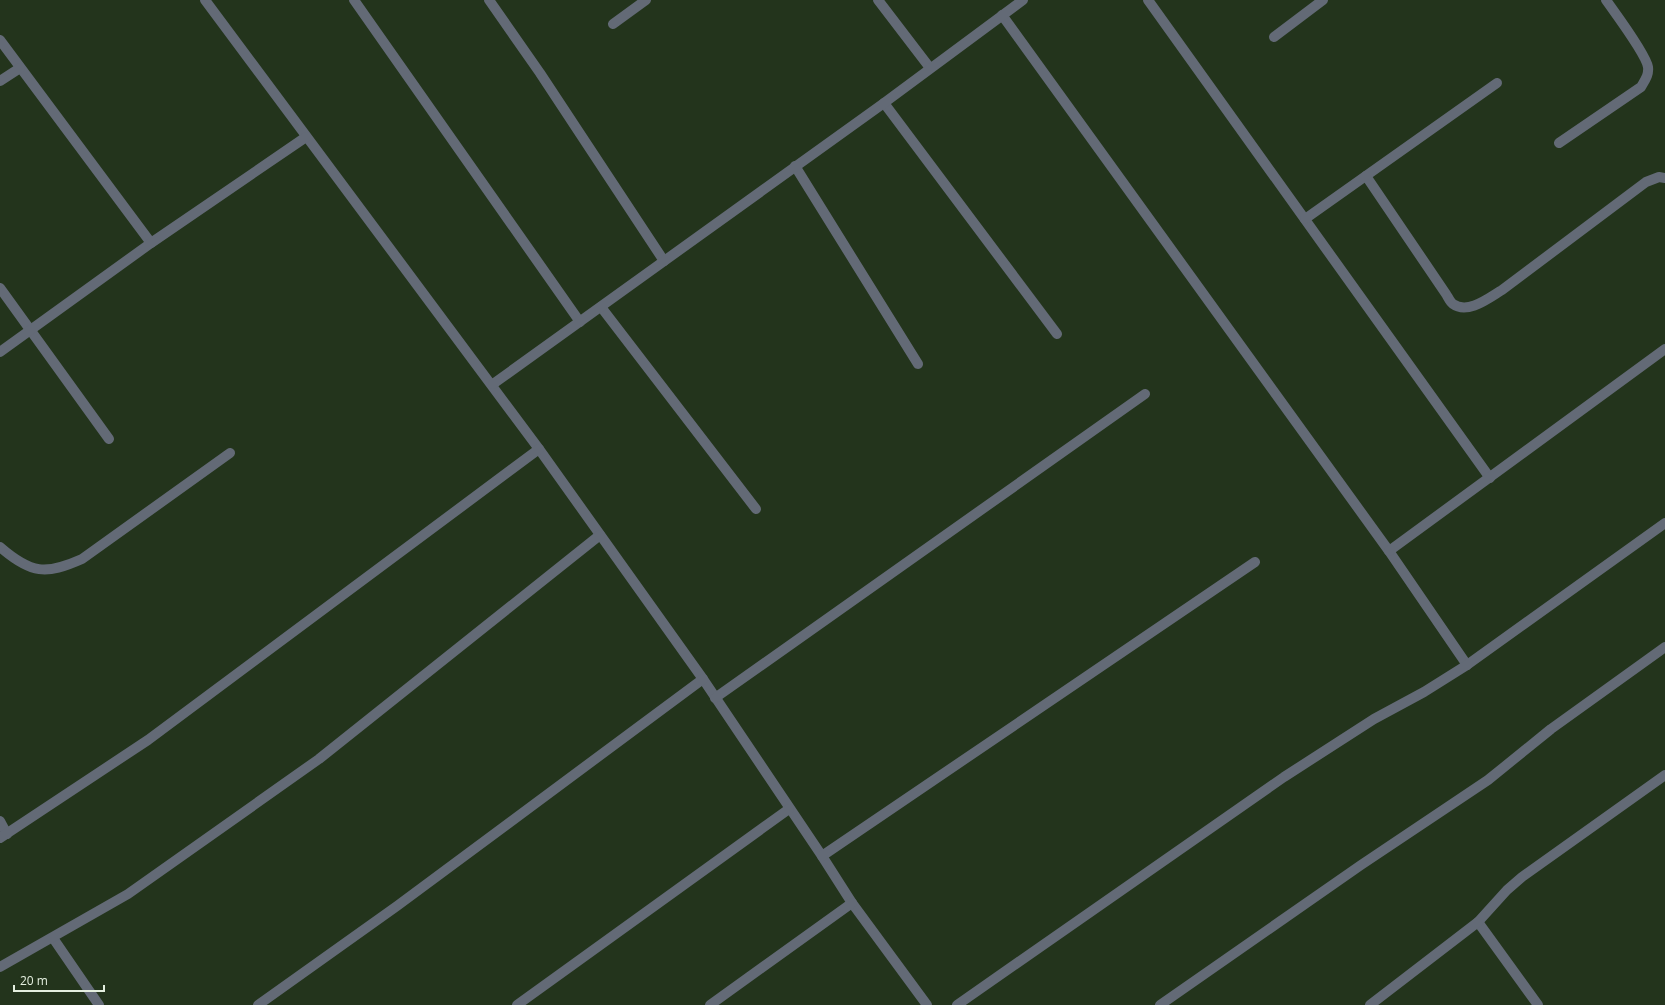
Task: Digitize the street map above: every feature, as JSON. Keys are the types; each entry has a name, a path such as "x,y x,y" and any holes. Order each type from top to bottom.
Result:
{"street":[{"path":"205,0 306,137 493,384 539,448 703,679 852,903 927,1005"},
{"path":"354,0 580,322"},
{"path":"489,0 540,73 664,261"},
{"path":"612,24 646,0"},
{"path":"878,0 930,68"},
{"path":"493,384 884,103 1023,0"},
{"path":"1148,0 1490,478"},
{"path":"1274,37 1323,0"},
{"path":"1559,143 1641,86 1648,76 1648,66 1643,55 1607,0"},
{"path":"1002,15 1389,551 1467,665"},
{"path":"0,40 151,243"},
{"path":"0,81 20,68"},
{"path":"1304,219 1497,83"},
{"path":"884,103 1057,334"},
{"path":"0,352 151,243 306,137"},
{"path":"795,166 918,364"},
{"path":"1366,176 1453,304 1463,308 1486,300 1502,290 1646,182 1659,177 1665,178"},
{"path":"0,288 109,438"},
{"path":"601,307 756,509"},
{"path":"1389,551 1665,349"},
{"path":"715,698 1144,394"},
{"path":"0,821 3,836 148,740 539,448"},
{"path":"0,547 18,561 32,568 44,571 62,568 82,559 230,452"},
{"path":"957,1005 1284,777 1374,719 1424,692 1467,665 1665,523"},
{"path":"0,967 128,894 320,759 600,535"},
{"path":"822,856 1255,562"},
{"path":"1160,1005 1342,878 1488,780 1551,730 1665,647"},
{"path":"258,1005 398,906 703,679"},
{"path":"1370,1005 1478,922 1507,890 1522,878 1665,775"},
{"path":"517,1005 789,809"},
{"path":"710,1005 852,903"},
{"path":"1478,922 1538,1005"},
{"path":"53,938 99,1005"}]}
